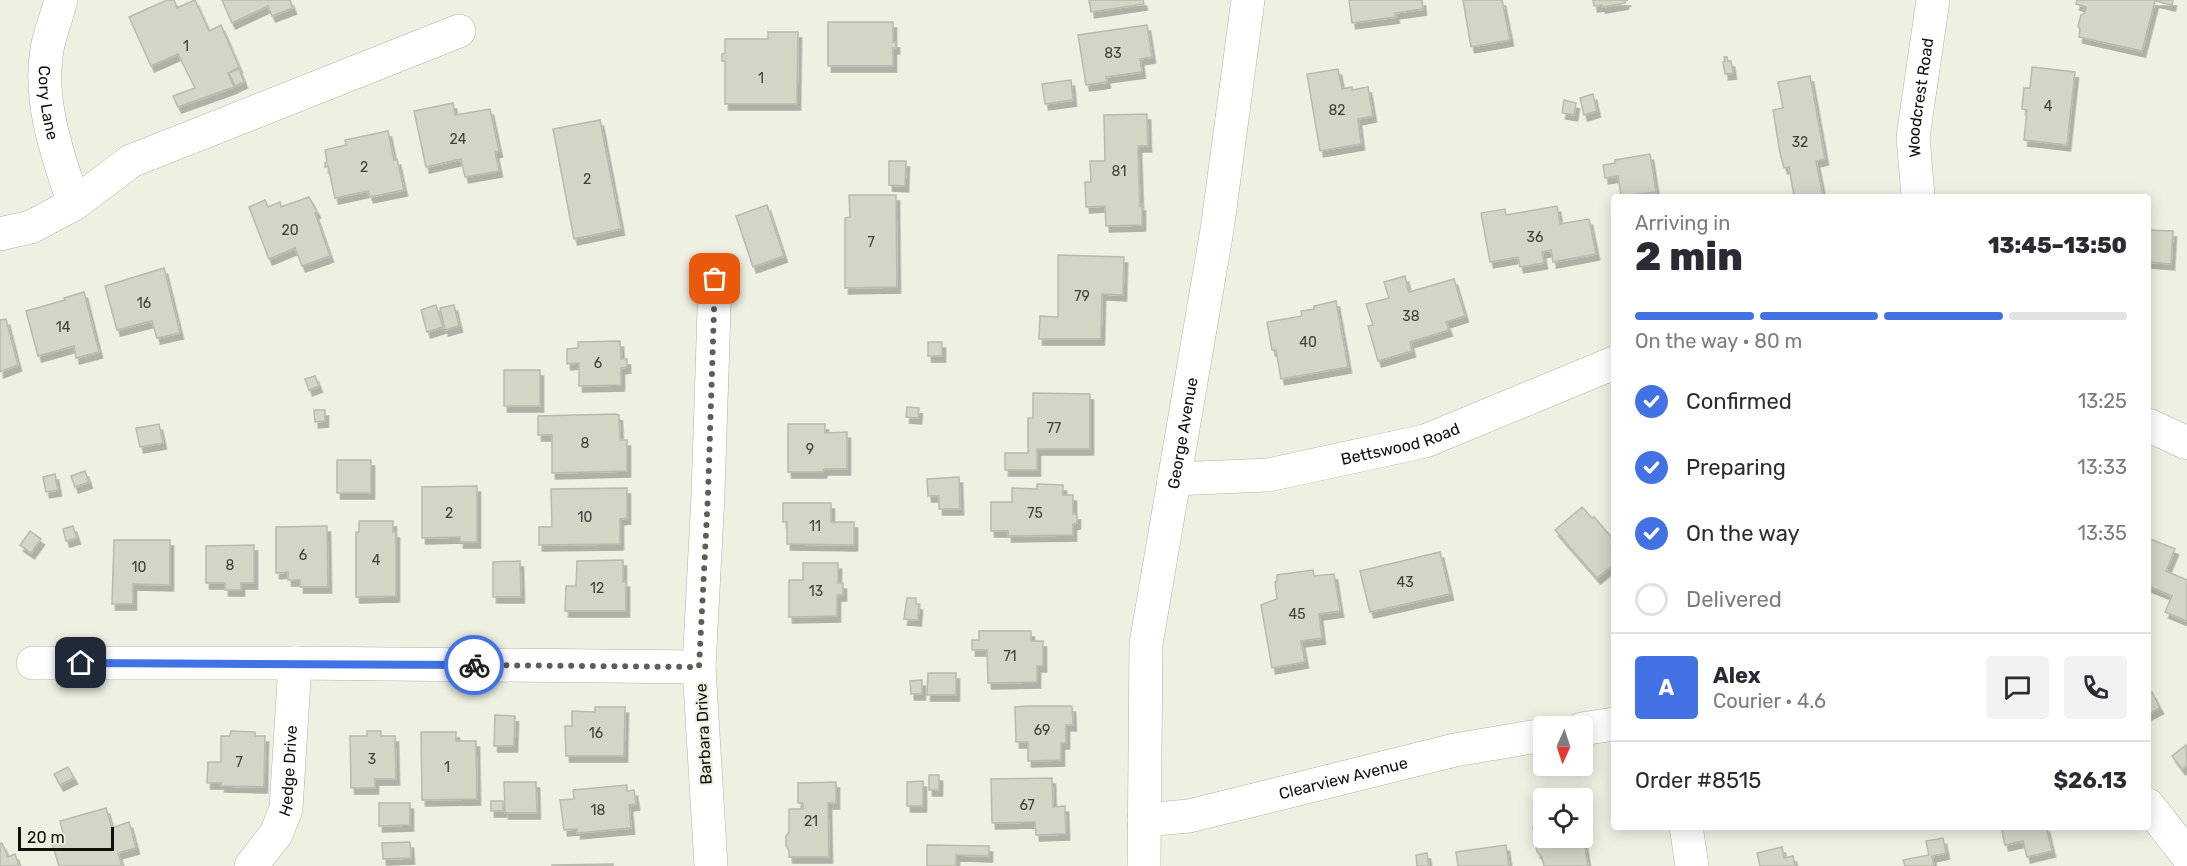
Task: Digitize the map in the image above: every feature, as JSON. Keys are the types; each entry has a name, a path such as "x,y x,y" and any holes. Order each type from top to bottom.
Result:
{"street":[{"name":"Cory Lane","path":"61,0 47,50 45,86 57,151 74,204"},
{"name":"George Avenue","path":"1144,866 1146,644 1217,230 1248,0"},
{"name":"Woodcrest Road","path":"1918,194 1913,137 1933,0"},
{"path":"0,234 31,227 74,204 131,161 459,31"},
{"name":"Barbara Drive","path":"711,866 699,667 708,495 715,279"},
{"name":"Bettswood Road","path":"1173,479 1268,475 1425,441 1611,364"},
{"path":"2151,426 2187,443"},
{"path":"33,663 699,667"},
{"name":"Hedge Drive","path":"251,866 276,834 286,808 295,663"},
{"path":"1593,727 1611,724"},
{"name":"Clearview Avenue","path":"1144,820 1189,816 1455,750 1533,737"},
{"path":"2151,809 2187,855"},
{"path":"1687,830 1692,866"}],"building":[{"path":"167,0 174,0 177,8 195,0 209,31 221,25 239,67 228,73 234,87 178,107 173,96 195,88 178,54 151,66 129,17"},
{"path":"222,0 290,0 293,8 272,16 268,6 232,23"},
{"path":"1089,0 1143,0 1144,4 1091,12"},
{"path":"1349,0 1422,0 1423,9 1395,13 1396,17 1352,23"},
{"path":"1463,0 1502,0 1510,40 1471,47"},
{"path":"1593,0 1628,0 1625,3 1602,7 1602,5 1594,6"},
{"path":"2077,0 2173,0 2172,5 2155,1 2142,51 2079,37 2078,26 2086,7 2076,4"},
{"path":"828,22 893,22 893,42 896,42 896,48 893,48 893,66 828,66"},
{"path":"1147,25 1152,57 1140,59 1142,72 1106,77 1107,82 1086,85 1078,35"},
{"path":"768,32 798,32 797,104 725,104 725,61 722,61 722,54 725,53 725,39 768,39"},
{"path":"1724,57 1731,61 1733,73 1725,74"},
{"path":"2032,67 2075,72 2067,145 2024,140 2027,110 2022,109 2024,88 2030,88"},
{"path":"239,69 244,82 235,86 229,73"},
{"path":"1338,69 1342,89 1368,87 1373,116 1358,119 1361,144 1320,151 1307,74"},
{"path":"1810,76 1825,159 1816,161 1823,194 1794,194 1789,167 1784,168 1780,153 1773,110 1783,108 1778,82"},
{"path":"1071,80 1073,100 1045,104 1042,84"},
{"path":"1593,94 1597,111 1584,115 1580,98"},
{"path":"1564,100 1576,103 1574,115 1562,113"},
{"path":"453,103 455,115 490,109 499,151 495,152 499,171 465,177 461,159 426,167 414,111"},
{"path":"1147,114 1148,146 1138,146 1142,225 1106,226 1105,206 1086,207 1085,182 1091,182 1090,161 1105,161 1104,115"},
{"path":"600,120 621,229 574,239 553,129"},
{"path":"388,131 404,190 370,197 368,191 335,198 328,166 325,167 327,162 325,150 346,145 345,140"},
{"path":"1650,154 1656,192 1621,194 1618,176 1605,178 1603,165 1615,163 1615,160"},
{"path":"889,161 906,161 905,186 889,185"},
{"path":"849,195 896,195 897,287 845,288 845,218 850,217"},
{"path":"309,197 317,212 315,213 330,256 302,266 295,248 269,259 249,207 265,200 268,207 280,202 281,207"},
{"path":"767,205 784,256 753,267 736,216"},
{"path":"1557,206 1560,224 1589,219 1596,254 1553,262 1551,250 1542,252 1544,263 1520,267 1518,257 1490,262 1481,213 1505,209 1506,215"},
{"path":"2151,230 2173,231 2171,264 2151,262"},
{"path":"1058,255 1124,257 1123,295 1102,294 1101,339 1039,339 1040,316 1058,317"},
{"path":"164,268 180,333 157,338 152,321 117,330 105,286"},
{"path":"1405,276 1409,292 1454,279 1465,316 1446,322 1449,330 1410,342 1412,351 1378,361 1368,326 1373,325 1366,304 1389,298 1384,282"},
{"path":"84,292 99,352 76,358 74,346 38,356 26,311"},
{"path":"1336,301 1348,367 1281,379 1276,350 1272,350 1267,322 1302,316 1301,311"},
{"path":"436,305 443,327 427,332 421,310"},
{"path":"454,305 459,326 445,330 440,308"},
{"path":"6,319 18,365 0,372 0,320"},
{"path":"620,341 621,359 627,359 627,367 621,368 621,385 579,386 579,363 567,364 567,349 578,348 578,342"},
{"path":"928,342 942,342 942,356 928,356"},
{"path":"504,370 540,370 540,406 504,406"},
{"path":"315,376 319,386 309,390 305,379"},
{"path":"1033,393 1090,394 1090,449 1037,449 1037,470 1005,470 1005,453 1028,453 1028,418 1033,418"},
{"path":"907,407 919,408 918,418 906,417"},
{"path":"314,410 325,410 325,421 315,422"},
{"path":"619,415 620,440 627,440 627,471 552,473 552,435 538,435 538,416"},
{"path":"159,424 163,443 140,447 136,428"},
{"path":"788,424 825,424 825,433 847,432 847,469 788,472"},
{"path":"337,460 371,460 371,493 337,493"},
{"path":"85,471 89,482 75,487 71,476"},
{"path":"55,474 58,490 46,492 43,477"},
{"path":"959,477 960,509 939,509 939,496 928,496 927,479"},
{"path":"1037,484 1063,485 1063,495 1073,495 1073,514 1077,514 1077,523 1073,524 1073,535 1008,536 1008,531 991,531 991,502 1012,502 1012,488 1037,489"},
{"path":"477,486 477,542 460,542 460,537 422,538 422,487"},
{"path":"627,488 627,518 620,519 620,544 539,545 539,527 552,527 551,489"},
{"path":"783,503 831,503 831,522 854,522 854,545 787,544 787,522 783,522"},
{"path":"1582,507 1611,537 1611,566 1597,578 1555,530"},
{"path":"359,521 393,521 393,532 396,532 396,596 356,597 356,532 359,532"},
{"path":"73,526 77,538 66,541 63,529"},
{"path":"327,526 328,587 300,587 300,580 288,580 288,572 276,573 276,527"},
{"path":"30,531 41,539 31,553 20,545"},
{"path":"2151,539 2175,549 2166,571 2187,580 2187,621 2165,612 2172,596 2151,587"},
{"path":"114,540 170,540 170,585 133,584 133,604 112,604"},
{"path":"254,545 254,583 241,583 241,590 225,590 225,583 206,583 206,546"},
{"path":"1440,552 1450,594 1370,612 1360,571"},
{"path":"623,560 626,611 565,611 566,586 576,586 577,561"},
{"path":"520,561 521,597 493,597 493,562"},
{"path":"803,563 838,563 838,583 843,583 843,595 837,595 837,616 789,617 789,580 803,580"},
{"path":"1313,570 1314,576 1334,574 1340,611 1319,614 1322,638 1301,641 1305,662 1272,668 1261,605 1277,599 1275,582 1277,575"},
{"path":"907,598 916,598 916,604 919,604 918,620 904,619"},
{"path":"979,631 1031,631 1031,641 1043,641 1043,666 1037,666 1037,682 988,683 987,650 972,650 972,640 979,640"},
{"path":"928,673 956,673 956,695 927,695"},
{"path":"922,680 922,694 911,694 910,681"},
{"path":"2151,692 2160,708 2151,712"},
{"path":"1072,706 1073,725 1066,725 1066,743 1061,743 1061,760 1028,761 1028,742 1016,742 1015,707"},
{"path":"595,707 625,707 624,756 566,756 565,726 572,726 572,711 595,712"},
{"path":"495,715 515,716 514,746 494,746"},
{"path":"231,731 255,732 255,736 265,736 264,787 221,786 221,783 207,783 208,762 221,762 221,736 230,736"},
{"path":"367,731 381,731 381,736 395,736 396,779 375,779 375,788 351,788 350,736 367,736"},
{"path":"421,732 456,732 456,741 476,741 477,799 422,800"},
{"path":"2186,745 2187,765 2182,769 2172,756"},
{"path":"68,767 74,778 60,785 54,774"},
{"path":"929,775 939,775 939,790 929,790"},
{"path":"1052,778 1053,807 1065,806 1066,834 1036,835 1035,822 992,823 991,779"},
{"path":"923,781 923,806 907,806 907,782"},
{"path":"504,782 536,782 537,813 505,813"},
{"path":"836,782 836,803 828,803 829,857 789,857 786,836 789,832 789,809 803,809 803,803 798,803 798,783"},
{"path":"627,785 627,791 634,790 636,804 629,805 631,828 577,833 577,829 564,830 560,800 574,799 573,790"},
{"path":"491,801 503,801 503,811 491,811"},
{"path":"379,803 410,803 410,825 379,826"},
{"path":"106,808 112,828 129,822 136,848 118,853 122,866 59,866 52,844 65,840 60,821"},
{"path":"2002,830 2047,830 2052,851 2027,857 2023,841 2005,845"},
{"path":"1943,838 1946,853 1932,856 1934,866 1905,866 1903,860 1929,855 1926,841"},
{"path":"410,842 411,858 383,859 382,843"},
{"path":"2,843 8,857 15,854 19,866 0,866 0,844"},
{"path":"927,845 989,846 989,856 956,855 956,866 927,866"},
{"path":"1506,845 1509,866 1458,866 1456,852"},
{"path":"1782,847 1784,858 1793,856 1795,866 1760,866 1757,853"},
{"path":"1536,848 1585,848 1588,866 1544,866 1542,857"},
{"path":"1427,853 1429,866 1417,866 1416,855"},
{"path":"613,864 613,866 552,866 552,865"}],"way so far":[{"path":"474,665 699,667 708,495 715,279"}],"route":[{"path":"81,663 474,665"}]}
